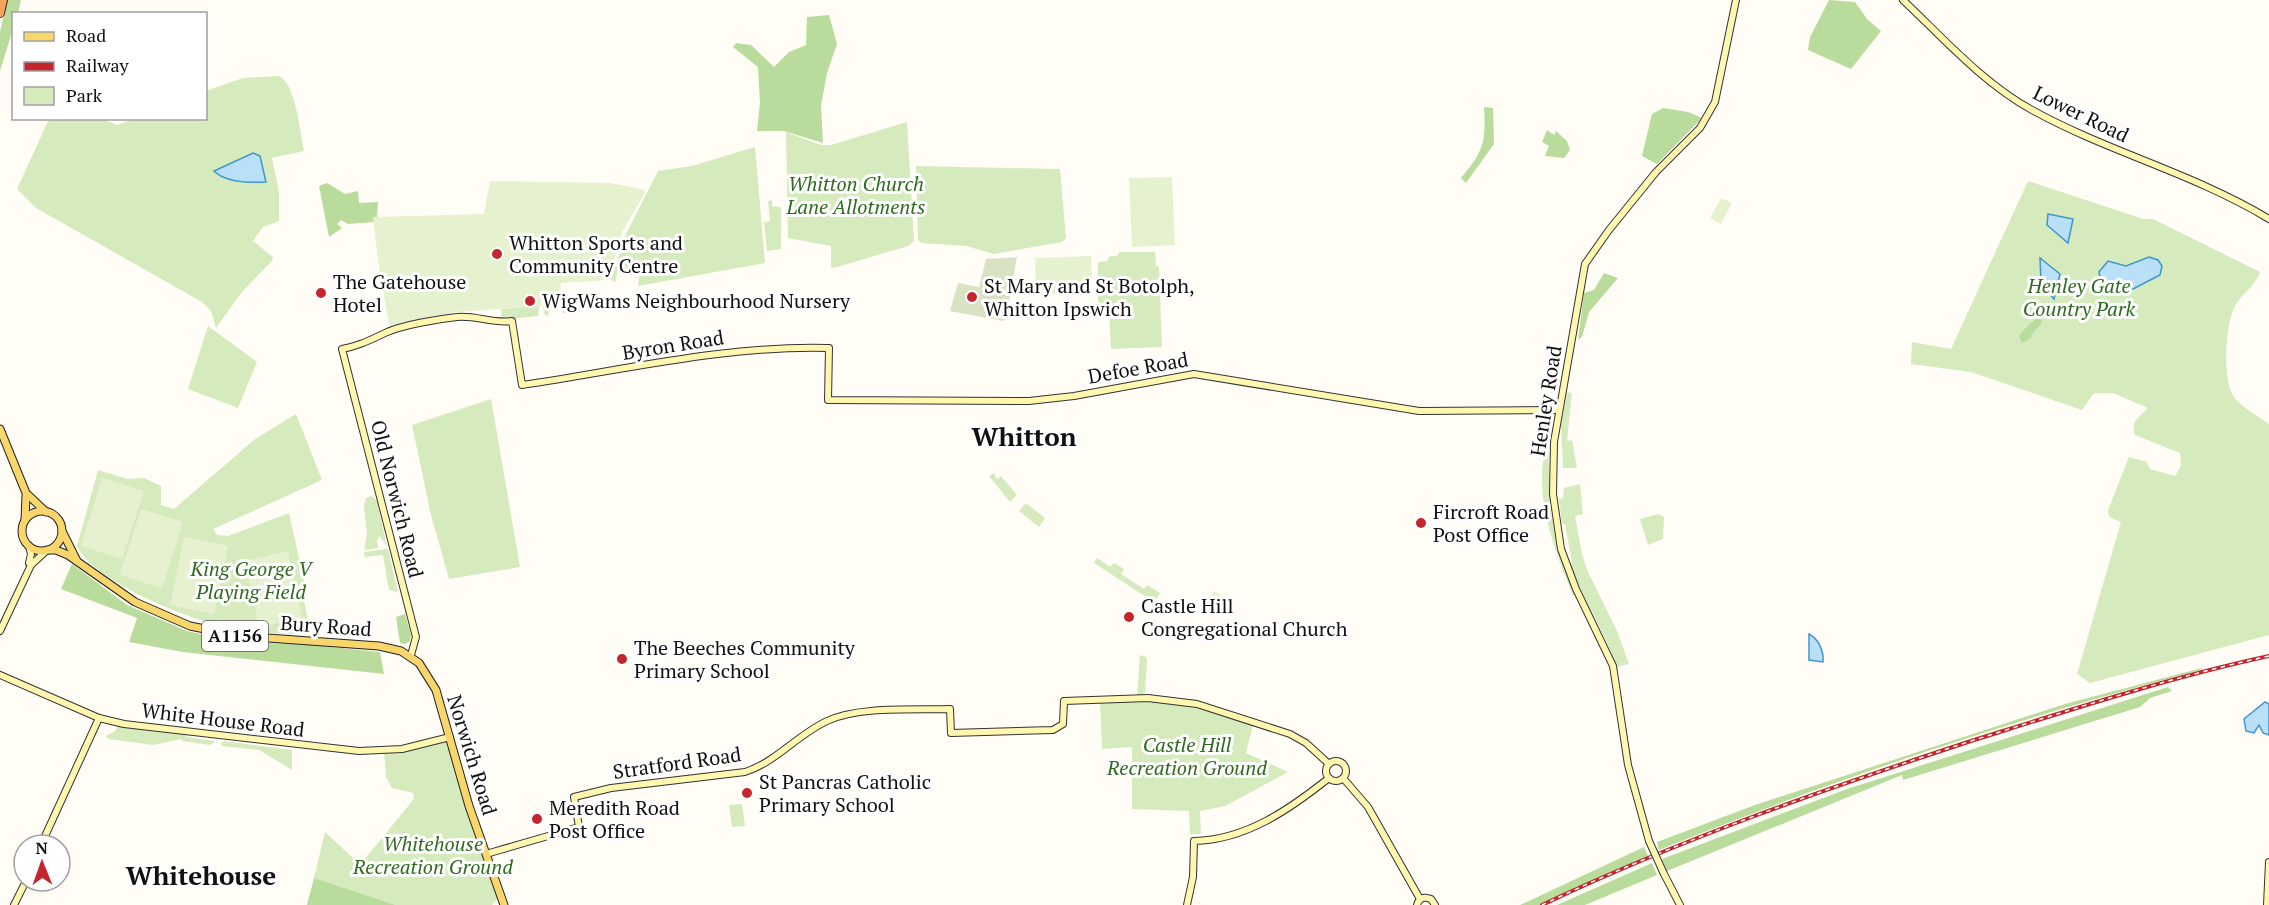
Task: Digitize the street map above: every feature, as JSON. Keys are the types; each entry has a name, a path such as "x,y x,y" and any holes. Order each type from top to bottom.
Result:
{"highway":[{"path":"0,13 3,0"}],"main road":[{"path":"0,429 26,493 27,512 22,534 29,546 46,550 58,543 62,531 59,521 26,493"},
{"path":"24,522 34,513 46,512"},
{"name":"Bury Road","path":"62,531 77,561"},
{"name":"Bury Road","path":"46,550 56,550 77,561 135,602 190,626 239,636 379,646 411,655"},
{"name":"Norwich Road","path":"411,655 433,683 469,806 504,905"}],"street":[{"name":"Henley Road","path":"1680,905 1649,842 1628,765 1613,666 1576,589 1558,537 1552,466 1559,410 1585,266 1609,230 1656,172 1700,128 1710,111 1715,102 1736,0"},
{"name":"Lower Road","path":"1903,0 1972,66 2030,109 2137,160 2244,204 2269,219"},
{"name":"Old Norwich Road","path":"411,655 416,637 342,349 369,343 385,333 451,318 469,317 495,322 512,321 522,385"},
{"name":"Byron Road","path":"522,385 740,350 787,347 829,348 828,400"},
{"name":"Defoe Road","path":"828,400 1029,401 1074,396 1194,374 1416,411 1559,410"},
{"path":"27,572 31,554 29,546"},
{"path":"0,631 27,572 35,559 46,550"},
{"name":"White House Road","path":"0,675 99,718 124,724 359,751 402,749 450,737"},
{"name":"Stratford Road","path":"486,854 579,827 574,797 611,788 745,772 763,765 821,724 840,716 950,709 951,733 1053,730 1061,728 1064,720 1064,701 1148,698 1197,704 1290,734 1308,745 1329,764"},
{"path":"47,833 99,718"},
{"path":"1334,762 1342,764 1346,771 1343,778 1336,781 1329,778 1326,771 1329,764 1334,762"},
{"path":"1187,905 1193,877 1194,841 1226,837 1269,819 1296,804 1329,778"},
{"path":"1343,778 1365,801 1418,902 1428,897 1435,905"},
{"path":"2267,905 2269,862"}],"green space":[{"path":"7,0 21,0 18,12 12,12 12,32 0,71 0,32"},
{"path":"1829,0 1855,2 1867,19 1881,31 1851,69 1808,50 1810,37"},
{"path":"829,15 837,44 827,73 821,106 823,143 784,131 757,131 760,103 758,67 733,47 736,43 751,45 774,67 789,52 806,45 807,17"},
{"path":"279,76 285,81 293,98 304,151 272,158 279,192 279,221 263,227 253,241 273,257 272,261 242,292 216,328 211,311 202,302 36,208 17,189 49,120 105,120 117,125 131,120 207,120 207,91 243,78"},
{"path":"1484,107 1493,108 1494,144 1466,183 1461,178 1475,160 1484,138"},
{"path":"1663,108 1688,112 1702,118 1657,164 1642,156 1652,114"},
{"name":"Whitton Church Lane Allotments","path":"907,122 914,241 908,246 834,268 831,267 831,246 788,238 786,132 821,145 831,145"},
{"path":"1547,130 1554,135 1556,131 1567,141 1570,150 1564,158 1545,156 1549,146 1542,142"},
{"path":"755,147 765,263 638,286 640,269 618,270 615,282 611,280 626,234 658,171 692,166"},
{"path":"916,166 1060,169 1066,238 1062,242 994,254 966,246 922,243 918,240"},
{"path":"1172,177 1175,245 1132,247 1129,178"},
{"name":"Whitton Sports and Community Centre","path":"490,181 611,183 644,190 645,193 622,232 608,280 561,283 560,294 541,297 542,306 456,312 390,328 380,276 373,217 484,214"},
{"name":"Henley Gate Country Park","path":"2028,181 2143,219 2153,219 2260,272 2255,282 2238,301 2232,314 2227,337 2226,363 2232,394 2244,407 2269,424 2269,635 2090,683 2077,674 2121,522 2109,517 2108,510 2129,457 2147,462 2150,469 2175,476 2181,466 2180,453 2135,435 2135,423 2148,408 2113,393 2094,393 2082,410 1971,372 1911,364 1912,342 1951,349"},
{"path":"327,183 345,194 358,191 359,203 378,202 377,218 374,222 348,224 341,220 337,224 342,228 329,237 319,186"},
{"path":"1721,198 1732,203 1721,224 1710,218"},
{"path":"772,200 772,206 781,207 781,249 767,251 764,222 770,221 768,201"},
{"path":"1119,252 1155,252 1156,266 1159,267 1162,347 1111,349 1109,312 1098,301 1098,262 1107,261 1110,256 1117,256"},
{"path":"1091,256 1092,292 1036,295 1035,258"},
{"path":"1017,257 1006,319 1003,321 950,311 958,283 979,287 986,259"},
{"path":"1604,273 1618,278 1589,312 1582,337 1578,340 1584,293 1594,290"},
{"path":"607,297 605,309 597,310 595,304 583,305 582,311 575,312 575,308 580,307 579,303 563,305 564,309 570,309 569,313 563,313 561,308 549,309 548,316 544,314 543,307"},
{"path":"539,306 538,316 502,320 501,309"},
{"path":"2041,318 2042,323 2031,338 2022,343 2019,336 2032,322"},
{"path":"208,326 257,362 238,408 188,389"},
{"path":"1567,392 1572,393 1567,441 1572,440 1577,468 1563,468 1561,425"},
{"path":"491,399 520,567 449,579 431,515 412,425"},
{"name":"King George V Playing Field","path":"296,414 322,480 213,529 217,535 228,536 289,513 307,594 303,596 311,635 238,630 190,617 122,586 87,560 77,546 98,470 128,479 144,478 161,486 161,505 174,509 255,439"},
{"path":"1548,445 1551,512 1559,551 1575,594 1573,595 1559,561 1547,521 1542,481 1543,462"},
{"path":"994,473 997,479 1001,476 1017,495 1010,502 989,476"},
{"path":"102,478 144,491 122,559 81,546"},
{"path":"1580,484 1583,514 1575,516 1582,555 1617,631 1629,664 1617,667 1570,563 1572,562 1565,524 1562,524 1559,499 1563,498 1564,488"},
{"path":"372,496 377,501 387,547 380,536 377,540 378,548 364,550 367,534 364,506 366,498"},
{"path":"1026,503 1045,518 1039,527 1019,511"},
{"path":"141,509 183,522 162,588 120,575"},
{"path":"1658,514 1664,517 1663,539 1648,545 1640,519"},
{"path":"184,537 228,546 214,614 170,605"},
{"path":"388,549 398,592 389,590 383,555 365,557 364,552"},
{"path":"288,551 302,618 259,627 245,561"},
{"path":"1097,558 1110,567 1114,563 1124,569 1121,574 1144,589 1147,585 1160,593 1154,602 1094,563"},
{"path":"72,564 127,605 187,631 231,641 311,645 380,652 384,674 183,652 129,642 137,618 61,589"},
{"path":"1214,591 1236,604 1229,615 1208,602"},
{"path":"405,614 411,635 410,641 405,644 400,643 396,617"},
{"path":"1140,655 1146,657 1147,661 1145,693 1137,696"},
{"path":"2202,668 2063,708 1927,751 1659,850 1657,842 1755,805 2065,704"},
{"path":"2168,687 2172,691 2150,698 2140,707 1903,780 1902,775 1667,871 1662,859 1847,789"},
{"name":"Castle Hill Recreation Ground","path":"1169,699 1254,721 1246,753 1288,772 1225,806 1200,811 1201,834 1190,834 1189,811 1132,809 1132,747 1102,749 1100,700"},
{"path":"118,726 187,734 186,737 215,741 210,745 182,741 182,739 153,745 108,739 106,736 115,731"},
{"name":"Whitehouse Recreation Ground","path":"450,737 501,895 492,905 396,905 314,878 325,832 353,858 363,861 414,799 413,793 392,788 386,777 384,752"},
{"path":"224,741 292,750 292,770 259,750 222,746 221,743"},
{"path":"742,804 745,826 732,827 729,805"},
{"path":"1644,847 1649,858 1543,905 1520,905"},
{"path":"1652,863 1657,875 1585,905 1557,905"},
{"path":"314,878 396,905 307,905"}],"water":[{"path":"253,153 260,156 266,182 232,180 214,171"},
{"path":"2048,214 2073,219 2068,243 2047,225"},
{"path":"2149,257 2158,260 2162,266 2160,275 2133,289 2108,292 2102,287 2099,272 2108,261 2126,266"},
{"path":"2040,258 2060,274 2054,299 2041,283"},
{"path":"1809,634 1820,646 1823,662 1809,660"},
{"path":"2265,702 2269,704 2269,735 2263,733 2259,725 2254,733 2246,731 2244,719"}],"railway":[{"path":"1542,905 1647,858 1754,816 1862,778 2119,695 2269,656"}],"place":[{"name":"Whitton Sports and Community Centre","path":"497,254"},
{"name":"The Gatehouse Hotel","path":"321,293"},
{"name":"St Mary and St Botolph, Whitton Ipswich","path":"972,297"},
{"name":"WigWams Neighbourhood Nursery","path":"530,301"},
{"name":"Fircroft Road Post Office","path":"1421,523"},
{"name":"Castle Hill Congregational Church","path":"1129,617"},
{"name":"The Beeches Community Primary School","path":"622,659"},
{"name":"St Pancras Catholic Primary School","path":"747,793"},
{"name":"Meredith Road Post Office","path":"537,819"}],"district":[{"name":"Whitton","path":"1024,437"},
{"name":"Whitehouse","path":"201,876"}]}
